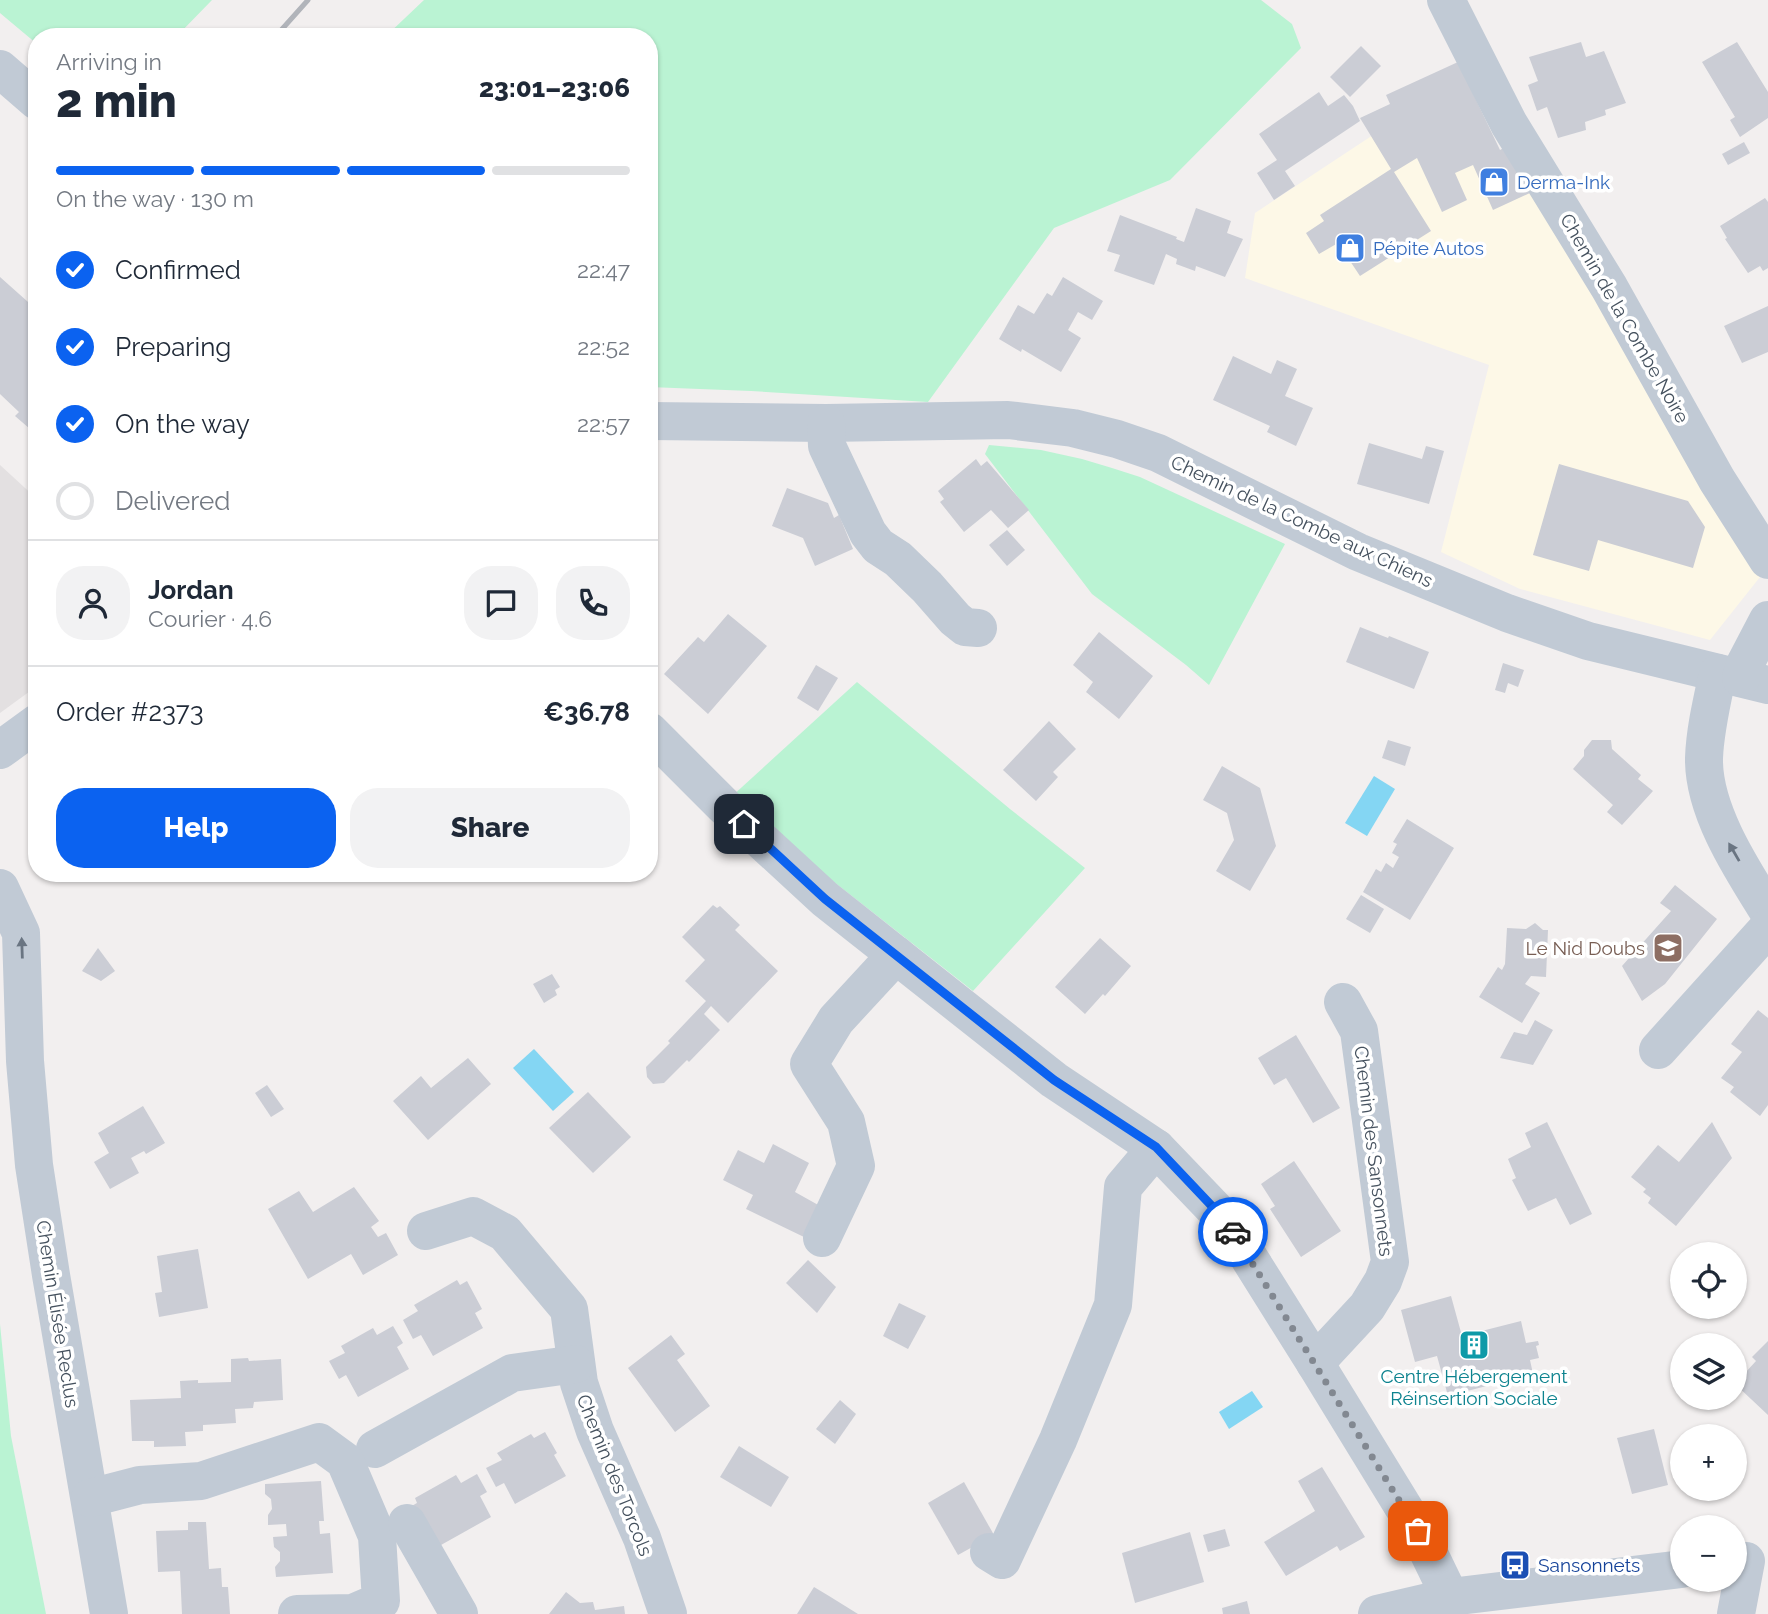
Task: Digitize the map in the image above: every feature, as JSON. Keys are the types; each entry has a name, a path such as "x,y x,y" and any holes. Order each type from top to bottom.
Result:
{"street":[{"name":"Chemin de la Combe Noire","path":"1446,0 1509,124 1609,287 1722,489 1768,561"},
{"path":"0,69 28,93"},
{"name":"Chemin de la Combe aux Chiens","path":"658,421 826,423 1008,420 1073,428 1158,453 1358,552 1507,613 1588,641 1742,678"},
{"path":"826,423 827,446 868,533 878,546 898,559 927,587 955,619 965,626 978,628"},
{"path":"1768,620 1745,664 1742,678 1705,737 1704,762 1709,796 1721,831 1768,911"},
{"path":"0,750 28,730"},
{"path":"658,740 724,806 825,899 1054,1080 1156,1147 1226,1221 1418,1531 1450,1597"},
{"name":"Chemin Élisée Reclus","path":"0,888 21,933 25,1061 34,1165 109,1614"},
{"path":"1658,1050 1768,928"},
{"path":"822,1238 856,1166 846,1122 809,1064 835,1020 896,955"},
{"name":"Chemin Élisée Reclus","path":"0,971 24,1013"},
{"name":"Chemin des Sansonnets","path":"1315,1363 1367,1307 1383,1281 1390,1262 1359,1031 1343,1002"},
{"path":"989,1552 1002,1560 1063,1428 1114,1305 1123,1187 1156,1147"},
{"name":"Chemin des Torcols","path":"426,1231 473,1216 505,1233 569,1309 579,1383 595,1431 642,1538 668,1614"},
{"path":"375,1449 512,1373 576,1364"},
{"path":"90,1499 140,1485 201,1481 319,1441 345,1461 377,1536 381,1601 353,1613 297,1614"},
{"path":"407,1523 459,1614"},
{"path":"1736,1614 1749,1560"},
{"path":"1377,1614 1450,1597 1670,1570"}],"shaded area":[{"path":"1408,104 1530,193 1624,343 1760,577 1710,640 1520,589 1441,552 1489,365 1245,278 1255,213 1370,137"},
{"path":"0,465 28,491 28,693 0,713"}],"green space":[{"path":"0,0 212,0 185,28 28,28 28,36 0,13"},
{"path":"424,0 1261,0 1292,24 1301,48 1170,180 1054,228 928,402 658,387 658,28 394,28"},
{"path":"989,445 1041,450 1082,459 1140,477 1285,544 1209,685 1092,594 985,454"},
{"path":"857,682 1085,868 973,991 736,805 731,797"},
{"path":"0,1324 11,1436 46,1614 0,1614"}],"water":[{"path":"1374,776 1395,789 1367,836 1345,823"},
{"path":"534,1049 574,1092 553,1111 513,1068"},
{"path":"1252,1391 1263,1407 1229,1429 1219,1412"}],"building":[{"path":"1581,42 1586,57 1604,51 1626,103 1605,110 1606,115 1585,122 1586,130 1558,138 1547,107 1537,111 1528,85 1538,81 1529,57"},
{"path":"1737,42 1768,92 1768,118 1740,137 1730,120 1735,117 1702,62"},
{"path":"1361,46 1381,66 1350,97 1330,77"},
{"path":"1458,62 1500,150 1507,146 1530,193 1493,210 1473,165 1455,173 1467,200 1442,212 1417,158 1394,172 1431,231 1360,276 1338,243 1319,254 1306,233 1324,221 1320,215 1391,169 1360,118 1390,104 1386,95"},
{"path":"1319,92 1328,106 1344,95 1360,121 1285,171 1295,186 1274,200 1257,173 1277,160 1259,134"},
{"path":"1744,142 1750,153 1728,165 1722,154"},
{"path":"1765,198 1768,202 1768,268 1763,271 1760,266 1748,273 1725,239 1727,238 1720,226"},
{"path":"1196,208 1231,221 1227,233 1243,239 1225,277 1196,266 1195,271 1176,264 1177,259 1166,254 1154,285 1114,271 1120,255 1107,251 1120,215 1184,242"},
{"path":"0,277 28,302 28,427 15,416 19,412 0,394"},
{"path":"1063,277 1103,301 1092,320 1078,312 1068,330 1081,338 1061,372 999,339 1018,305 1034,314 1047,293 1052,296"},
{"path":"1768,306 1768,352 1742,363 1724,326"},
{"path":"1233,356 1271,374 1277,360 1297,369 1285,396 1313,408 1296,446 1267,432 1270,426 1213,400"},
{"path":"1369,443 1422,459 1426,446 1444,451 1429,504 1357,484"},
{"path":"976,459 981,466 987,461 1029,510 1008,528 991,510 964,532 940,502 944,499 938,491"},
{"path":"1559,464 1688,501 1705,527 1693,568 1598,540 1589,571 1533,555"},
{"path":"787,488 828,503 834,518 839,515 853,549 815,566 803,538 772,526"},
{"path":"1007,530 1025,550 1007,566 989,545"},
{"path":"728,614 767,646 708,714 664,674 698,637 704,642"},
{"path":"1360,627 1429,652 1414,689 1346,662"},
{"path":"1099,632 1153,676 1119,719 1086,692 1093,682 1073,665"},
{"path":"1503,663 1524,670 1518,687 1508,683 1505,693 1495,690"},
{"path":"816,665 838,678 818,711 797,698"},
{"path":"1049,721 1076,749 1053,772 1058,777 1036,801 1003,770"},
{"path":"1388,740 1411,747 1405,766 1382,758"},
{"path":"1592,740 1611,740 1612,749 1641,775 1638,779 1653,791 1622,825 1607,812 1613,805 1573,769"},
{"path":"1222,766 1260,788 1276,846 1250,891 1216,871 1234,840 1227,813 1203,800"},
{"path":"1407,819 1454,848 1410,920 1363,892 1376,869 1381,872 1386,863 1393,868 1399,857 1392,853 1397,844 1393,842"},
{"path":"1675,885 1717,919 1665,984 1642,1001 1622,966 1671,911 1660,903"},
{"path":"1361,895 1384,909 1370,933 1346,919"},
{"path":"713,905 717,908 720,906 740,925 735,930 778,971 728,1023 711,1006 704,1014 720,1030 664,1083 653,1084 647,1077 646,1067 706,1001 685,981 705,960 682,937"},
{"path":"1535,923 1543,930 1548,930 1546,977 1531,976 1525,984 1540,993 1522,1023 1479,997 1498,967 1502,970 1505,964 1507,928 1526,929"},
{"path":"1100,938 1131,966 1085,1014 1055,987"},
{"path":"98,948 115,971 101,981 82,971"},
{"path":"552,974 560,987 555,990 557,995 544,1003 533,984"},
{"path":"1758,1010 1768,1018 1768,1105 1760,1116 1730,1092 1734,1087 1721,1078 1742,1052 1731,1044"},
{"path":"1535,1020 1553,1030 1533,1065 1500,1058 1514,1032 1527,1035"},
{"path":"1296,1035 1340,1108 1313,1123 1286,1078 1274,1085 1258,1058"},
{"path":"468,1058 491,1084 428,1140 393,1101 421,1076 431,1088"},
{"path":"267,1085 284,1109 271,1117 255,1093"},
{"path":"588,1092 631,1137 593,1173 549,1128"},
{"path":"143,1106 165,1143 146,1154 144,1151 131,1158 139,1173 110,1189 94,1162 109,1153 98,1133"},
{"path":"1547,1122 1592,1214 1570,1225 1556,1198 1528,1211 1512,1180 1516,1178 1508,1159 1531,1147 1525,1133"},
{"path":"1712,1122 1732,1158 1676,1226 1648,1203 1651,1198 1643,1192 1646,1189 1631,1177 1658,1145 1679,1162"},
{"path":"773,1144 809,1163 795,1192 820,1206 804,1237 746,1209 753,1195 723,1180 738,1150 764,1163"},
{"path":"1294,1161 1341,1231 1301,1257 1270,1209 1275,1206 1261,1184"},
{"path":"354,1187 379,1221 371,1227 378,1237 386,1233 398,1255 363,1275 351,1254 308,1279 268,1209 299,1191 313,1212"},
{"path":"198,1249 208,1308 159,1317 155,1293 162,1292 157,1256"},
{"path":"808,1260 836,1287 817,1313 786,1283"},
{"path":"457,1280 460,1285 467,1281 482,1309 475,1313 483,1328 433,1356 421,1335 413,1339 403,1320 418,1311 414,1305"},
{"name":"Centre Hébergement Réinsertion Sociale","path":"1451,1296 1462,1336 1521,1321 1526,1343 1538,1341 1539,1345 1536,1346 1539,1358 1530,1360 1533,1374 1448,1396 1437,1356 1415,1362 1401,1310"},
{"path":"899,1303 926,1316 908,1349 883,1336"},
{"path":"393,1326 403,1343 397,1347 409,1369 358,1397 346,1375 339,1379 329,1361 345,1353 341,1346 373,1328 377,1335"},
{"path":"671,1335 685,1354 677,1360 710,1406 675,1432 628,1368"},
{"path":"1768,1341 1768,1415 1747,1395 1747,1371 1756,1361 1752,1357"},
{"path":"248,1358 249,1361 281,1359 283,1400 254,1402 253,1408 235,1409 236,1423 203,1425 203,1431 185,1432 186,1446 154,1447 154,1441 132,1441 130,1400 181,1398 180,1381 231,1382 231,1359"},
{"path":"840,1400 856,1414 835,1444 816,1429"},
{"path":"1654,1429 1668,1485 1632,1494 1617,1438"},
{"path":"545,1432 566,1476 515,1504 504,1483 496,1487 486,1468 502,1460 497,1453 531,1434 534,1438"},
{"path":"739,1446 789,1477 771,1507 720,1477"},
{"path":"1322,1467 1365,1537 1340,1551 1337,1546 1286,1576 1264,1542 1315,1511 1298,1481"},
{"path":"477,1474 487,1492 480,1496 491,1517 441,1545 410,1507 417,1503 415,1498 456,1475 461,1483"},
{"path":"321,1481 324,1521 319,1521 320,1534 330,1533 333,1573 276,1577 275,1567 280,1561 280,1552 274,1547 273,1537 287,1536 286,1524 268,1525 268,1515 272,1509 271,1499 265,1494 265,1484"},
{"path":"964,1482 994,1535 958,1555 928,1503"},
{"path":"188,1522 206,1522 209,1569 221,1568 222,1587 228,1587 230,1614 182,1614 180,1571 158,1572 156,1531 188,1530"},
{"path":"1225,1529 1230,1546 1208,1552 1203,1535"},
{"path":"1190,1532 1204,1582 1135,1603 1122,1553"},
{"path":"814,1587 829,1596 858,1614 797,1614"},
{"path":"566,1592 580,1603 593,1602 595,1610 624,1606 625,1614 549,1614"},
{"path":"1247,1601 1250,1614 1223,1614 1222,1608"}],"railway":[{"path":"283,28 308,0"}],"way so far":[{"path":"1233,1232 1418,1531"}],"place":[{"name":"Derma-Ink","path":"1494,182"},
{"name":"Pépite Autos","path":"1350,248"},
{"name":"Le Nid Doubs","path":"1668,948"},
{"name":"Centre Hébergement Réinsertion Sociale","path":"1474,1345"},
{"name":"Sansonnets","path":"1515,1565"}],"route":[{"path":"744,824 825,899 1054,1080 1156,1147 1226,1221 1233,1232"}]}
